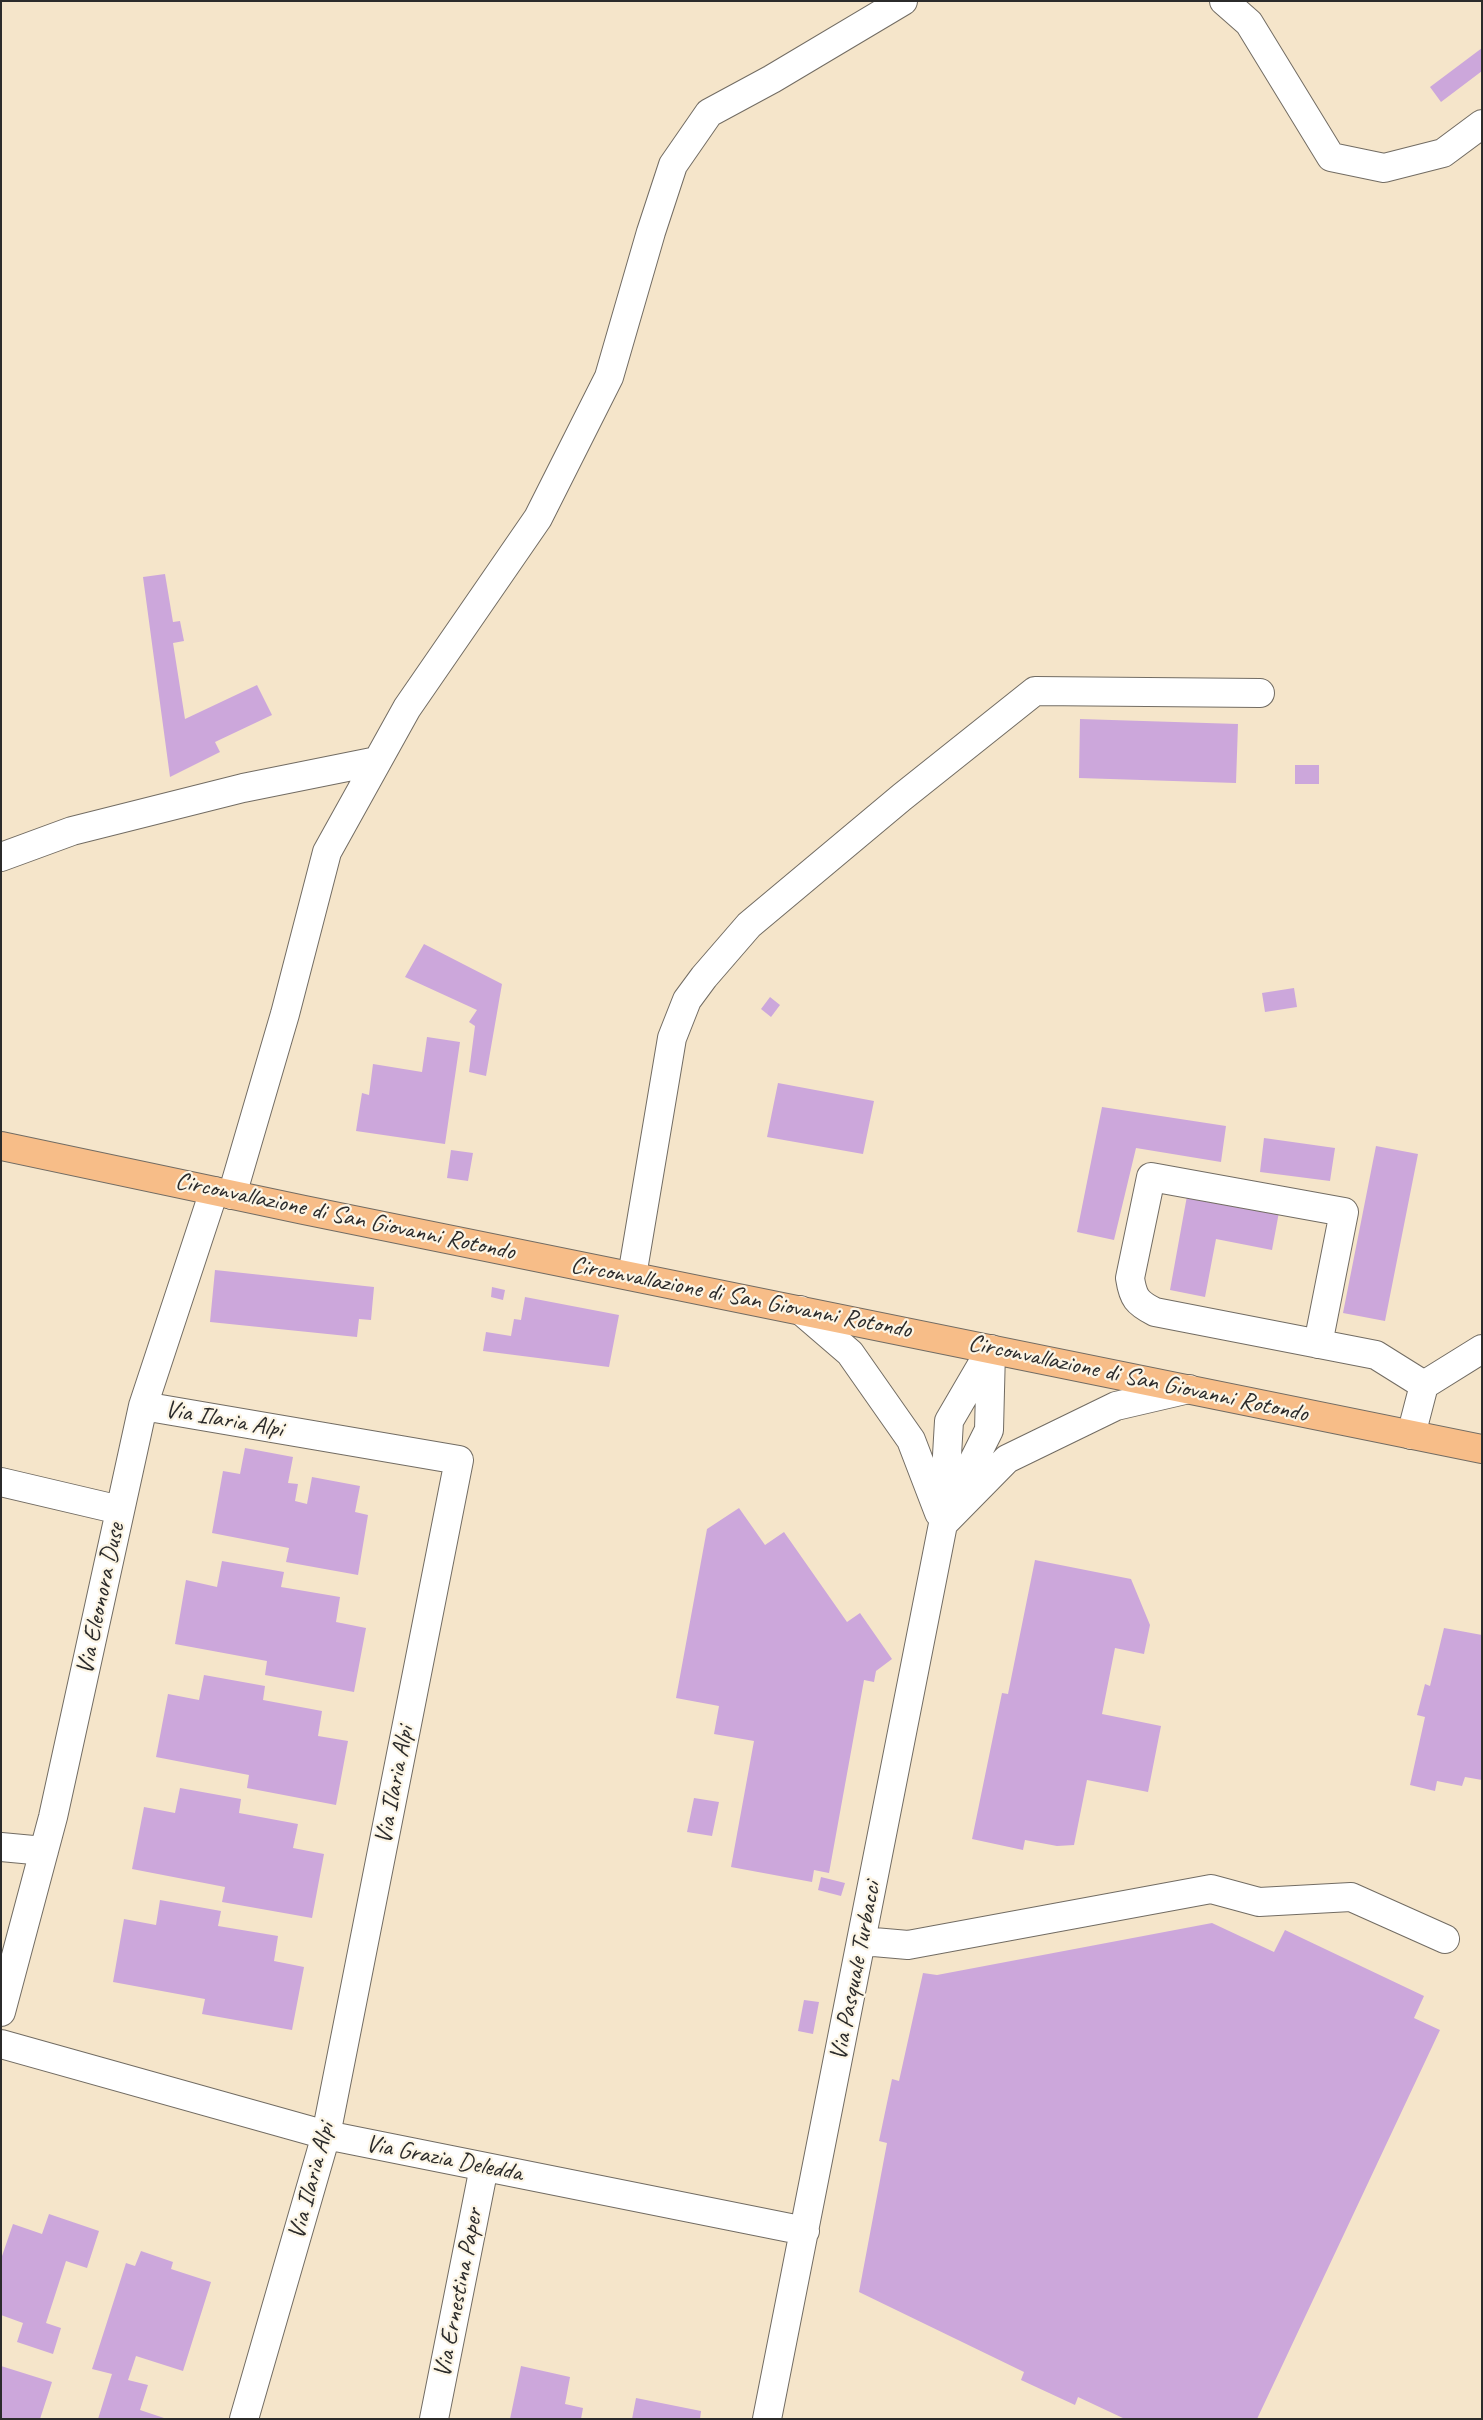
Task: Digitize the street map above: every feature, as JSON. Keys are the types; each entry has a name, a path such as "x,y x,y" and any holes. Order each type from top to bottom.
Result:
{"main road":[{"name":"Circonvallazione di San Giovanni Rotondo","path":"1,1146 223,1193 1482,1449"}],"street":[{"name":"Via Eleonora Duse","path":"1,2012 44,1852 143,1406 223,1193 285,1014 327,852 407,708 538,518 605,386 673,165 709,113 772,79 903,1"},
{"path":"1224,1 1249,23 1331,157 1384,168 1443,153 1482,124"},
{"path":"632,1276 672,1038 687,1000 704,977 749,925 902,797 1036,691 1260,693"},
{"path":"1,856 72,831 243,788 377,762"},
{"path":"1318,1344 1344,1212 1151,1177 1130,1278 1132,1292 1140,1304 1155,1312 1318,1344 1376,1355 1424,1386"},
{"path":"800,1310 850,1353 911,1440 943,1524 1007,1459 1116,1406 1189,1389"},
{"name":"Via Pasquale Turbacci","path":"943,1524 988,1430 991,1349"},
{"name":"Via Pasquale Turbacci","path":"767,2419 943,1524 949,1421 991,1349"},
{"path":"1411,1435 1424,1386 1482,1349"},
{"name":"Via Ilaria Alpi","path":"143,1406 459,1460 326,2135 244,2419"},
{"path":"1,1482 120,1510"},
{"path":"1,1847 44,1852"},
{"path":"862,1941 908,1945 1211,1888 1259,1902 1351,1897 1445,1939"},
{"name":"Via Grazia Deledda","path":"1,2044 326,2135 805,2231"},
{"name":"Via Ernestina Paper","path":"434,2419 484,2167"}],"building":[{"path":"1482,48 1482,71 1441,102 1430,87"},
{"path":"165,574 173,622 180,621 184,641 173,643 185,719 257,685 272,715 215,742 220,752 170,777 143,577"},
{"path":"1080,719 1238,724 1236,783 1079,778"},
{"path":"1295,765 1319,765 1319,784 1295,784"},
{"path":"424,944 502,984 486,1076 469,1072 475,1026 469,1022 477,1010 405,977"},
{"path":"1294,988 1297,1007 1265,1012 1262,993"},
{"path":"770,997 780,1005 771,1017 761,1009"},
{"path":"427,1037 460,1042 445,1144 356,1131 362,1093 369,1095 373,1064 422,1072"},
{"path":"778,1083 874,1101 863,1154 767,1137"},
{"path":"1102,1107 1226,1126 1221,1162 1136,1148 1114,1240 1077,1232"},
{"path":"1264,1138 1335,1148 1330,1181 1260,1172"},
{"path":"1376,1146 1418,1154 1385,1321 1343,1313"},
{"path":"451,1150 473,1153 468,1181 447,1178"},
{"path":"1187,1196 1279,1212 1272,1250 1216,1239 1205,1297 1170,1290"},
{"path":"215,1270 374,1287 371,1320 359,1319 357,1337 210,1322"},
{"path":"492,1287 505,1290 503,1300 491,1297"},
{"path":"525,1297 619,1315 609,1367 483,1351 486,1332 511,1336 514,1319 521,1320"},
{"path":"245,1448 293,1457 288,1483 298,1484 295,1501 307,1504 312,1477 360,1486 355,1512 368,1515 358,1575 286,1562 289,1548 212,1533 223,1471 240,1474"},
{"path":"739,1508 765,1545 784,1532 847,1622 860,1613 892,1659 876,1671 874,1682 864,1680 829,1873 814,1870 812,1882 731,1867 754,1741 714,1734 719,1706 676,1698 707,1529"},
{"path":"1035,1560 1131,1579 1150,1625 1144,1654 1115,1648 1102,1714 1161,1726 1148,1792 1087,1780 1074,1845 1057,1846 1025,1840 1023,1850 972,1839 1002,1693 1008,1694"},
{"path":"222,1561 284,1572 281,1587 340,1597 336,1622 366,1628 354,1692 265,1675 267,1661 175,1644 186,1580 217,1587"},
{"path":"1444,1628 1482,1635 1482,1780 1465,1777 1462,1786 1437,1781 1435,1791 1410,1785 1425,1717 1417,1715 1425,1684 1430,1686"},
{"path":"204,1675 265,1686 263,1700 322,1711 318,1736 348,1741 336,1805 247,1788 249,1775 156,1757 168,1694 199,1700"},
{"path":"180,1788 241,1799 239,1813 298,1824 293,1848 324,1854 312,1918 222,1902 225,1887 132,1869 144,1807 175,1813"},
{"path":"694,1798 719,1802 712,1836 687,1832"},
{"path":"821,1877 845,1883 841,1896 818,1890"},
{"path":"160,1900 221,1911 218,1926 278,1936 274,1961 304,1967 292,2030 202,2014 205,1999 113,1982 124,1919 156,1925"},
{"path":"1212,1923 1274,1952 1285,1930 1424,1996 1414,2018 1440,2030 1257,2419 1125,2419 1078,2397 1075,2405 1021,2380 1024,2372 859,2292 887,2143 879,2141 892,2079 899,2081 923,1973 937,1975"},
{"path":"804,2000 819,2002 813,2034 798,2031"},
{"path":"49,2214 99,2231 87,2268 66,2261 46,2323 61,2328 53,2354 17,2342 23,2323 1,2315 1,2259 13,2224 42,2234"},
{"path":"141,2251 173,2262 171,2269 211,2282 183,2371 136,2356 128,2380 148,2385 140,2410 167,2419 98,2419 112,2374 92,2369 126,2263 135,2266"},
{"path":"1,2366 52,2382 40,2419 1,2419"},
{"path":"521,2366 570,2377 565,2404 583,2408 581,2419 510,2419"},
{"path":"636,2398 701,2411 700,2419 632,2419"}]}
